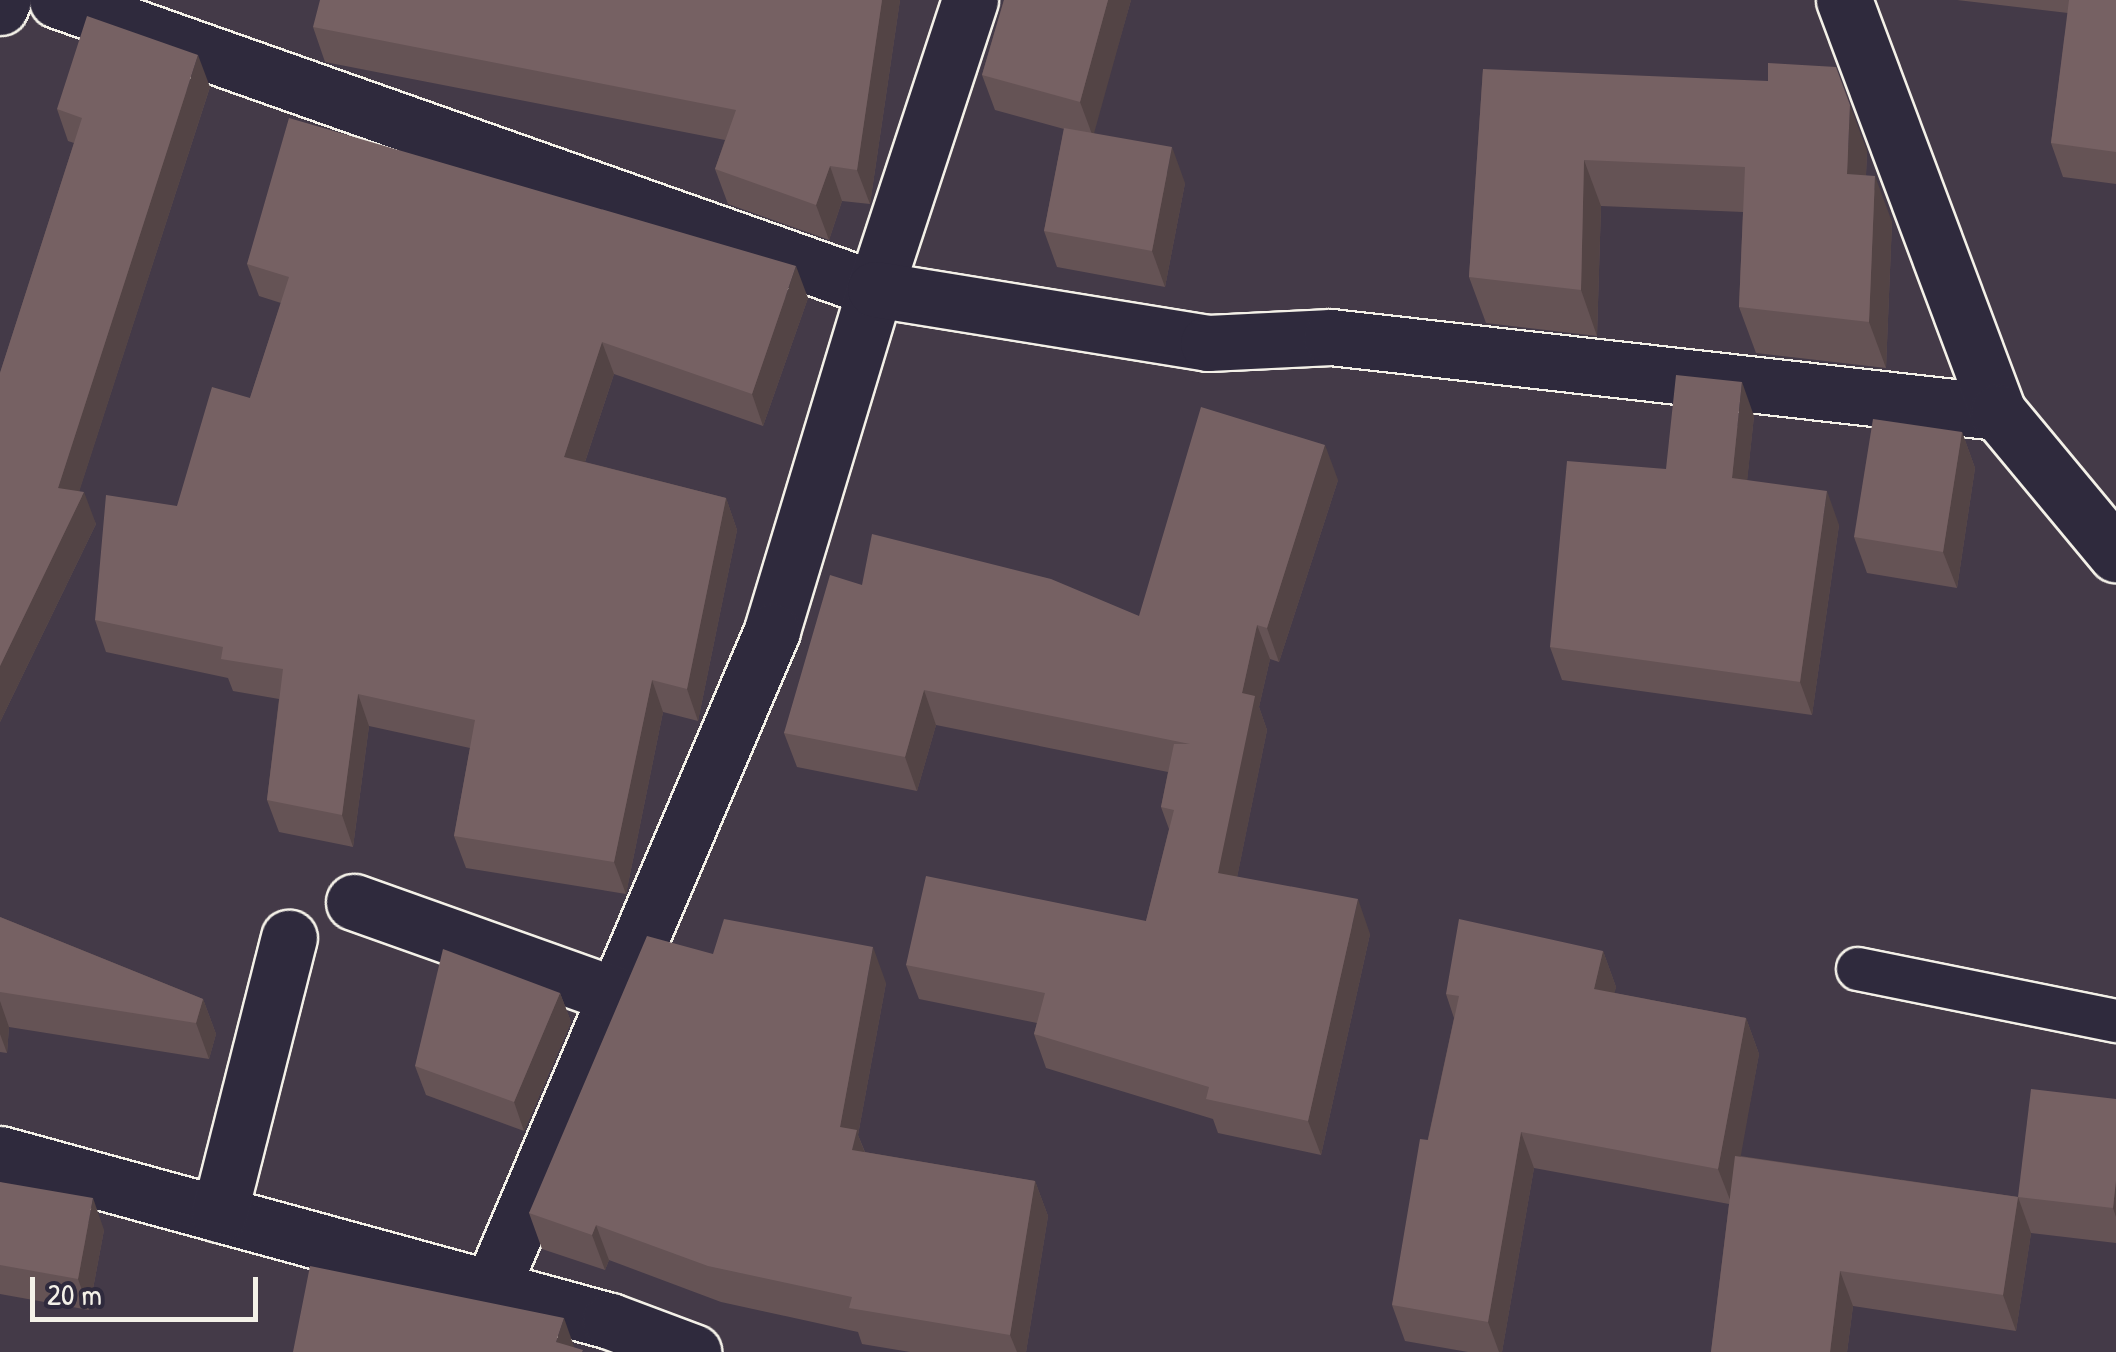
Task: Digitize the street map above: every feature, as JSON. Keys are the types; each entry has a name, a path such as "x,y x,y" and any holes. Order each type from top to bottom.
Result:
{"street":[{"path":"0,7 3,0"},
{"path":"56,0 875,289 1208,343 1331,337 1998,412"},
{"path":"490,1290 772,631 875,289 970,0"},
{"path":"1844,0 1998,412 2116,554"},
{"path":"354,902 618,996"},
{"path":"219,1214 288,938"},
{"path":"0,1154 490,1290 693,1352"}],"lane":[{"path":"1858,969 2116,1021"}],"building":[{"path":"320,0 882,0 857,170 830,166 816,205 715,169 736,110 313,27"},
{"path":"1004,0 1108,0 1080,102 982,75"},
{"path":"2069,0 2116,0 2116,152 2051,143"},
{"path":"87,16 198,55 58,488 84,492 0,666 0,373 82,118 57,109"},
{"path":"1768,63 1836,67 1850,105 1847,174 1875,176 1869,322 1739,307 1745,167 1584,160 1581,290 1469,277 1483,69 1768,81"},
{"path":"289,118 796,266 752,394 602,342 564,457 726,498 687,689 652,680 614,862 454,836 475,720 358,694 342,815 267,800 283,669 221,659 223,647 95,620 106,495 177,506 212,387 250,398 289,277 247,264"},
{"path":"1064,128 1172,147 1152,251 1044,231"},
{"path":"1676,375 1742,382 1732,478 1827,491 1800,682 1550,647 1567,461 1666,469"},
{"path":"1201,407 1325,445 1267,628 1257,625 1242,693 1255,696 1218,873 1358,899 1308,1121 1206,1099 1209,1087 1034,1034 1045,993 906,965 926,876 1146,921 1174,810 1161,807 1174,744 1190,744 924,690 905,757 784,733 830,575 862,585 872,534 1051,579 1139,616"},
{"path":"1873,419 1962,432 1943,552 1854,537"},
{"path":"0,917 203,999 196,1023 0,992"},
{"path":"724,919 873,947 840,1127 857,1130 852,1150 1035,1181 1010,1335 849,1308 852,1297 708,1266 596,1225 592,1235 529,1213 647,936 713,954"},
{"path":"1459,919 1603,951 1594,989 1746,1018 1718,1169 1521,1132 1488,1322 1392,1305 1420,1139 1428,1140 1459,996 1446,994"},
{"path":"443,949 560,993 514,1102 415,1066"},
{"path":"2031,1089 2116,1099 2113,1208 2018,1197"},
{"path":"1735,1156 2018,1197 2003,1295 1840,1271 1830,1352 1711,1352"},
{"path":"0,1182 93,1198 78,1279 0,1265"},
{"path":"310,1266 564,1318 556,1342 583,1350 293,1352"}]}
